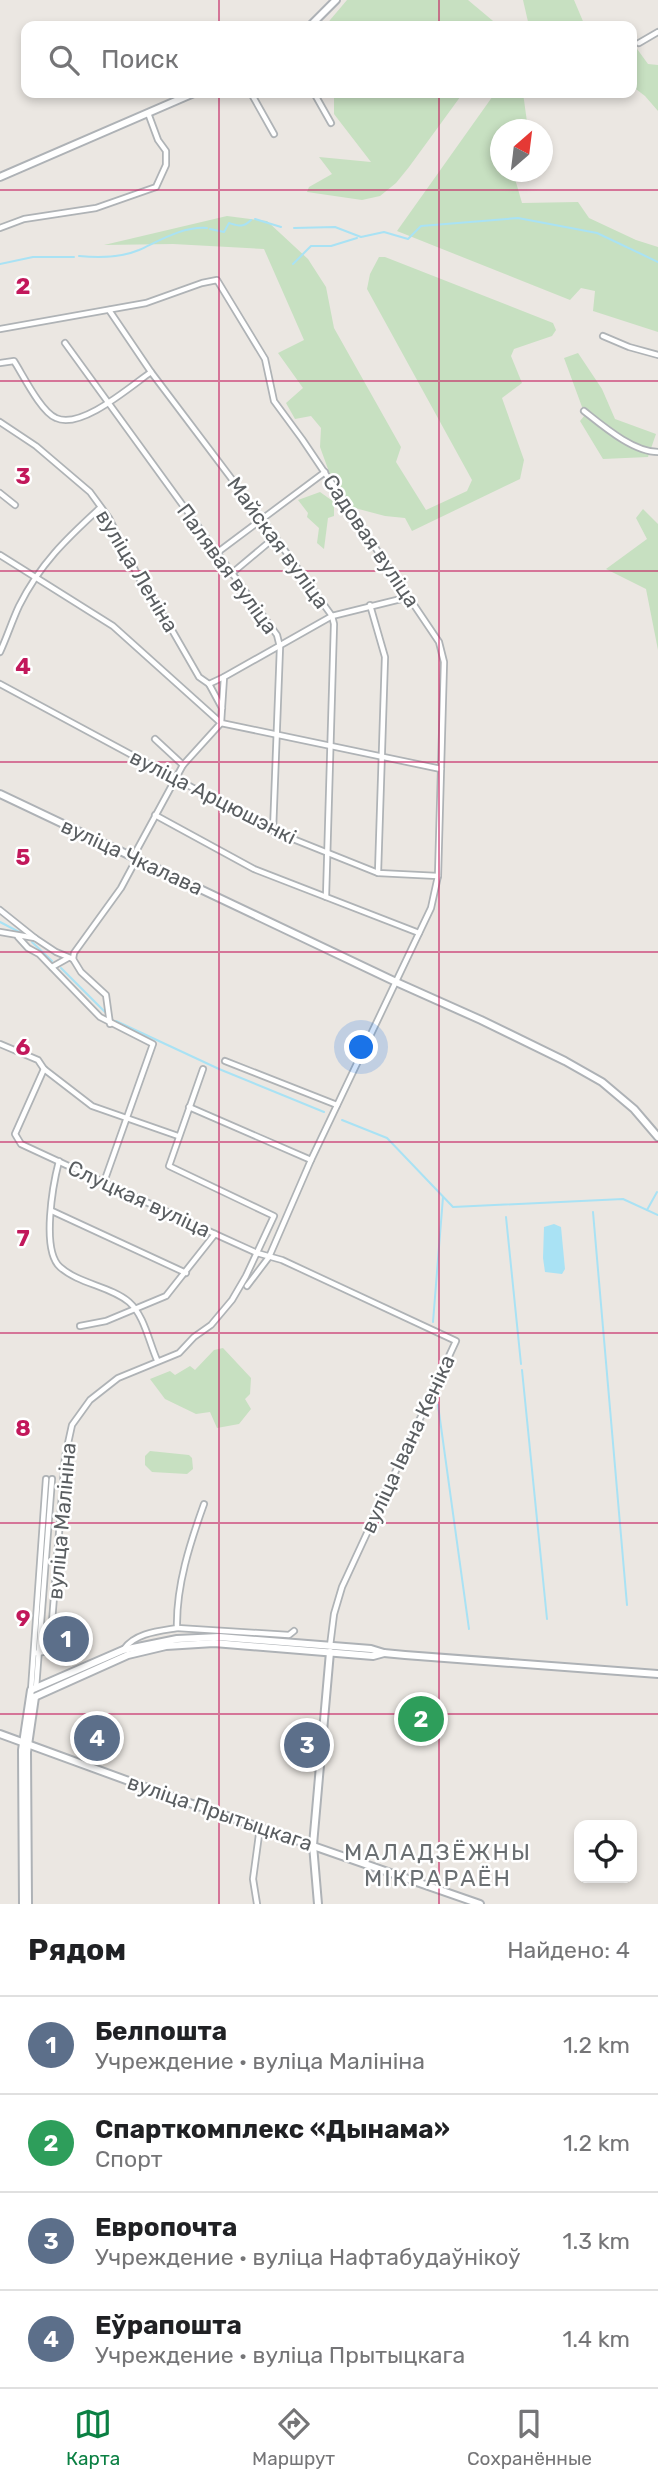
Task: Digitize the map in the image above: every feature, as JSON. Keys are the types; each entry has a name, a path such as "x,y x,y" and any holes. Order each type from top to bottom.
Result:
{"main road":[{"path":"315,21 336,0"},
{"path":"0,177 182,98"},
{"name":"вуліца Чкалава","path":"0,794 481,1020 602,1082 634,1109 658,1137"},
{"path":"25,1904 25,1743 33,1694 48,1682 123,1650 177,1639 219,1637 295,1647"},
{"path":"33,1694 128,1655 152,1648 214,1643 330,1650 372,1649 384,1653 658,1674"},
{"path":"318,1904 313,1846 330,1650"},
{"name":"вуліца Прытыцкага","path":"0,1734 480,1904"}],"street":[{"path":"639,43 658,32"},
{"path":"254,98 274,134"},
{"path":"317,98 331,123"},
{"path":"0,228 24,219 96,208 156,187 166,165 166,151 158,140 148,113"},
{"name":"Садовая вуліца","path":"109,310 146,303 218,280 265,359 274,401 439,642 444,662 438,876 431,908 311,1160 269,1257 247,1286"},
{"path":"0,329 109,310"},
{"name":"Майская вуліца","path":"109,310 151,372 332,616 334,624 326,897"},
{"path":"603,336 658,355"},
{"name":"Палявая вуліца","path":"65,343 277,635 280,647 273,831"},
{"path":"0,363 14,361 46,410 55,418 70,421 108,403 151,372"},
{"path":"584,411 606,429 646,452 658,452"},
{"name":"вуліца Леніна","path":"0,422 36,446 90,492 109,518 142,584 157,604 199,677 209,684 223,709"},
{"path":"218,552 325,472"},
{"path":"0,493 15,505"},
{"path":"0,652 14,624 18,609 35,578 62,542 100,508"},
{"path":"231,573 274,538"},
{"path":"0,555 113,625 221,723 440,769"},
{"path":"209,684 332,616 409,597"},
{"path":"370,605 385,657 379,873"},
{"path":"52,967 71,958 121,888 155,815 183,765 221,723 224,677"},
{"name":"вуліца Арцюшэнкі","path":"0,684 273,831 379,873 438,876"},
{"path":"155,739 183,765"},
{"path":"155,815 254,869 419,933"},
{"path":"0,910 35,938 71,958 81,972 106,995 110,1024"},
{"path":"0,932 35,938"},
{"path":"18,937 52,967 100,1017 153,1044 105,1180"},
{"path":"0,1044 38,1060 44,1069 92,1105 178,1136"},
{"path":"225,1061 337,1105"},
{"name":"Слуцкая вуліца","path":"44,1069 15,1134 21,1144 361,1298"},
{"path":"59,1161 53,1186 53,1257 61,1268 127,1300 136,1310 157,1360 179,1353 194,1337 211,1325 232,1300 274,1216 169,1166 203,1069"},
{"path":"189,1107 311,1160"},
{"path":"52,1211 186,1273"},
{"path":"80,1326 106,1321 166,1296 215,1234"},
{"name":"вуліца Івана Кеніка","path":"330,1650 334,1614 342,1587 456,1341 361,1298"},
{"name":"вуліца Малініна","path":"37,1653 50,1647 65,1457 72,1425 100,1391 118,1378 157,1360"},
{"path":"33,1694 49,1479"},
{"path":"177,1628 180,1586 204,1504"},
{"path":"43,1565 56,1567"},
{"path":"123,1650 128,1642 139,1636 177,1628 293,1632 295,1647"},
{"path":"33,1694 38,1673 37,1653"},
{"path":"38,1673 42,1681 48,1682"},
{"path":"257,1904 253,1880 260,1827"}],"green space":[{"path":"347,0 468,0 493,21 329,21"},
{"path":"523,0 574,0 583,21 528,21"},
{"path":"637,49 648,64 658,65 658,111 637,90"},
{"path":"334,98 459,98 396,183 380,196 362,200 307,192 309,187 332,174 319,157 371,162 334,114"},
{"path":"491,98 524,98 527,119 490,119 490,182 516,182 522,203 578,202 589,218 658,247 658,332 593,311 595,291 581,288 570,300 397,231"},
{"path":"227,216 267,221 308,259 326,287 334,328 401,447 396,462 426,510 467,491 472,480 367,289 370,274 379,257 385,257 553,323 556,330 552,336 514,349 511,356 522,383 502,398 524,460 520,479 412,531 405,518 351,507 332,480 320,447 321,428 311,416 295,419 286,403 303,388 278,353 304,340 264,249 173,244 104,245"},
{"path":"578,353 602,389 615,419 656,434 648,457 603,459 580,421 585,415 564,358"},
{"path":"320,492 334,502 334,516 328,518 324,549 317,543 319,528 307,517 308,513 298,500"},
{"path":"643,509 658,524 658,650 646,589 606,569 647,539 636,518"},
{"path":"223,1348 251,1378 250,1394 245,1399 251,1409 239,1424 217,1428 210,1412 196,1414 165,1399 150,1379 170,1371 175,1375 190,1366 195,1370 214,1350"},
{"path":"150,1451 189,1455 193,1469 187,1474 152,1472 145,1465 145,1456"}],"water":[{"path":"554,1224 561,1227 565,1269 562,1274 545,1272 544,1227"}],"waterway":[{"path":"294,228 335,227 361,237 384,232 408,239 421,226 518,218 597,233 658,262"},
{"path":"255,219 281,227"},
{"path":"210,229 224,232 229,223 241,226 251,220"},
{"path":"79,256 124,255 189,229 207,228"},
{"path":"293,264 311,246 331,246 357,238"},
{"path":"0,264 33,257 74,257"},
{"path":"0,922 23,934"},
{"path":"32,942 52,961"},
{"path":"61,968 105,1012"},
{"path":"116,1021 219,1069 324,1112"},
{"path":"342,1120 387,1138 453,1207 623,1199 658,1215"},
{"path":"647,1210 657,1192"},
{"path":"433,1322 443,1197"},
{"path":"593,1212 627,1605"},
{"path":"506,1217 521,1364"},
{"path":"522,1370 547,1619"},
{"path":"438,1405 469,1629"}],"place":[{"name":"Белпошта","path":"66,1639"},
{"name":"Спарткомплекс «Дынама»","path":"421,1719"},
{"name":"Еўрапошта","path":"97,1738"},
{"name":"Европочта","path":"307,1745"}],"district":[{"name":"МАЛАДЗЁЖНЫ МІКРАРАЁН","path":"438,1865"}]}
